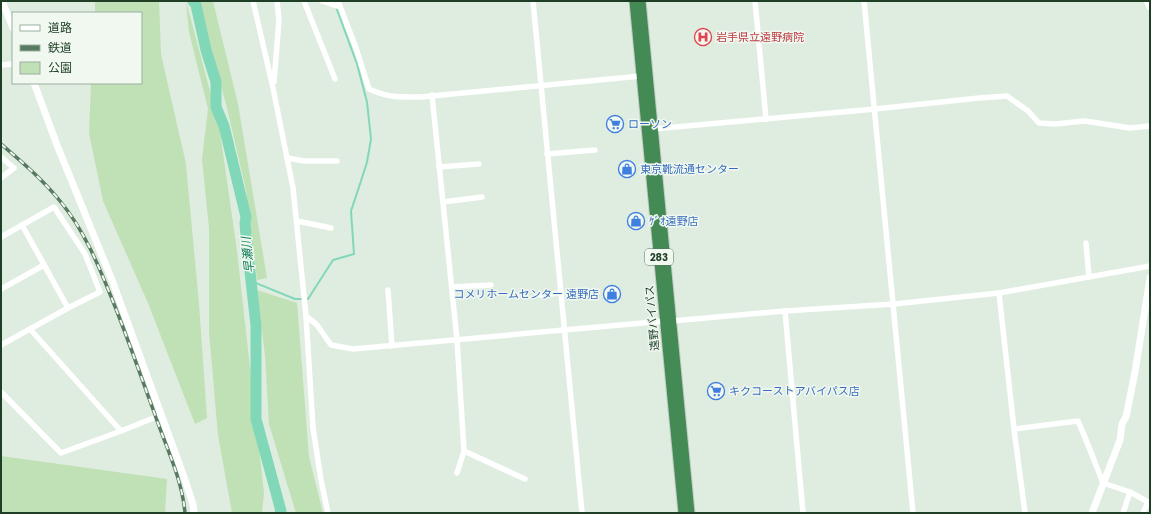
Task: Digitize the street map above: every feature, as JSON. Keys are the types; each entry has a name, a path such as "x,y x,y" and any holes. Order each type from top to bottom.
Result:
{"highway":[{"name":"遠野バイパス","path":"634,1 690,513"},
{"name":"遠野バイパス","path":"641,1 653,128 683,513"}],"street":[{"path":"2,1 4,13 12,26"},
{"path":"253,1 273,88 293,188 306,316 313,428 328,513"},
{"path":"273,88 279,20 277,1"},
{"path":"304,1 335,79"},
{"path":"322,1 340,8"},
{"path":"338,1 369,88 382,95 395,97 432,95 641,76"},
{"path":"533,1 561,293 563,330 582,513"},
{"path":"755,1 766,119"},
{"path":"864,1 913,513"},
{"path":"1147,1 1150,7"},
{"path":"1,65 12,64"},
{"path":"34,84 57,145 112,280 184,477 193,504 194,513"},
{"path":"432,95 457,340 464,451 457,473"},
{"path":"653,128 766,119 1007,96 1028,111 1039,123 1054,124 1085,121 1130,128 1150,126"},
{"path":"547,154 595,150"},
{"path":"1,157 14,168 1,178"},
{"path":"287,158 304,162 337,161"},
{"path":"439,167 479,164"},
{"path":"443,202 482,197"},
{"path":"1,238 54,207 85,254 100,292 1,345"},
{"path":"297,221 331,228"},
{"path":"22,225 68,308"},
{"path":"1086,243 1089,277"},
{"path":"1,289 44,265"},
{"path":"306,316 317,325 331,345 353,349 785,311 894,304 999,293 1150,266"},
{"path":"1092,513 1120,440 1122,424 1126,417 1148,304 1150,278"},
{"path":"452,287 492,285"},
{"path":"388,290 392,346"},
{"path":"540,295 561,293"},
{"path":"999,293 1025,513"},
{"path":"785,311 804,513"},
{"path":"30,329 122,431"},
{"path":"1,392 61,453 162,415"},
{"path":"1014,428 1078,421 1087,440 1103,483"},
{"path":"464,451 525,479"},
{"path":"1103,483 1130,492 1149,502 1143,513"},
{"path":"1123,513 1130,492"}],"green space":[{"path":"95,1 159,1 161,54 186,164 199,304 207,418 195,424 148,303 103,201 89,133 91,84 142,84 142,12 95,12"},
{"path":"186,1 219,125 237,251 264,493 262,513 232,513 218,435 209,332 209,228 202,159 208,109 189,32"},
{"path":"196,1 213,1 238,104 267,278 257,280 246,190 227,108"},
{"path":"257,290 297,303 309,457 323,513 296,513 269,424 265,356"},
{"path":"1,456 167,479 165,513 1,513"}],"waterway":[{"name":"早瀬川","path":"193,1 196,5 206,50 216,82 216,107 224,126 246,217 246,235 256,326 256,419 281,511 280,513"},
{"path":"251,281 295,299 308,299 333,260 354,254 351,211 367,162 371,139 367,102 357,64 336,7"}],"railway":[{"path":"1,144 32,171 53,193 69,212 90,248 118,313 177,474 185,513"}],"place":[{"name":"岩手県立遠野病院","path":"703,37"},
{"name":"ローソン","path":"615,124"},
{"name":"東京靴流通センター","path":"627,169"},
{"name":"ｹﾞｵ遠野店","path":"636,221"},
{"name":"コメリホームセンター 遠野店","path":"612,294"},
{"name":"キクコーストアバイパス店","path":"716,391"}]}
